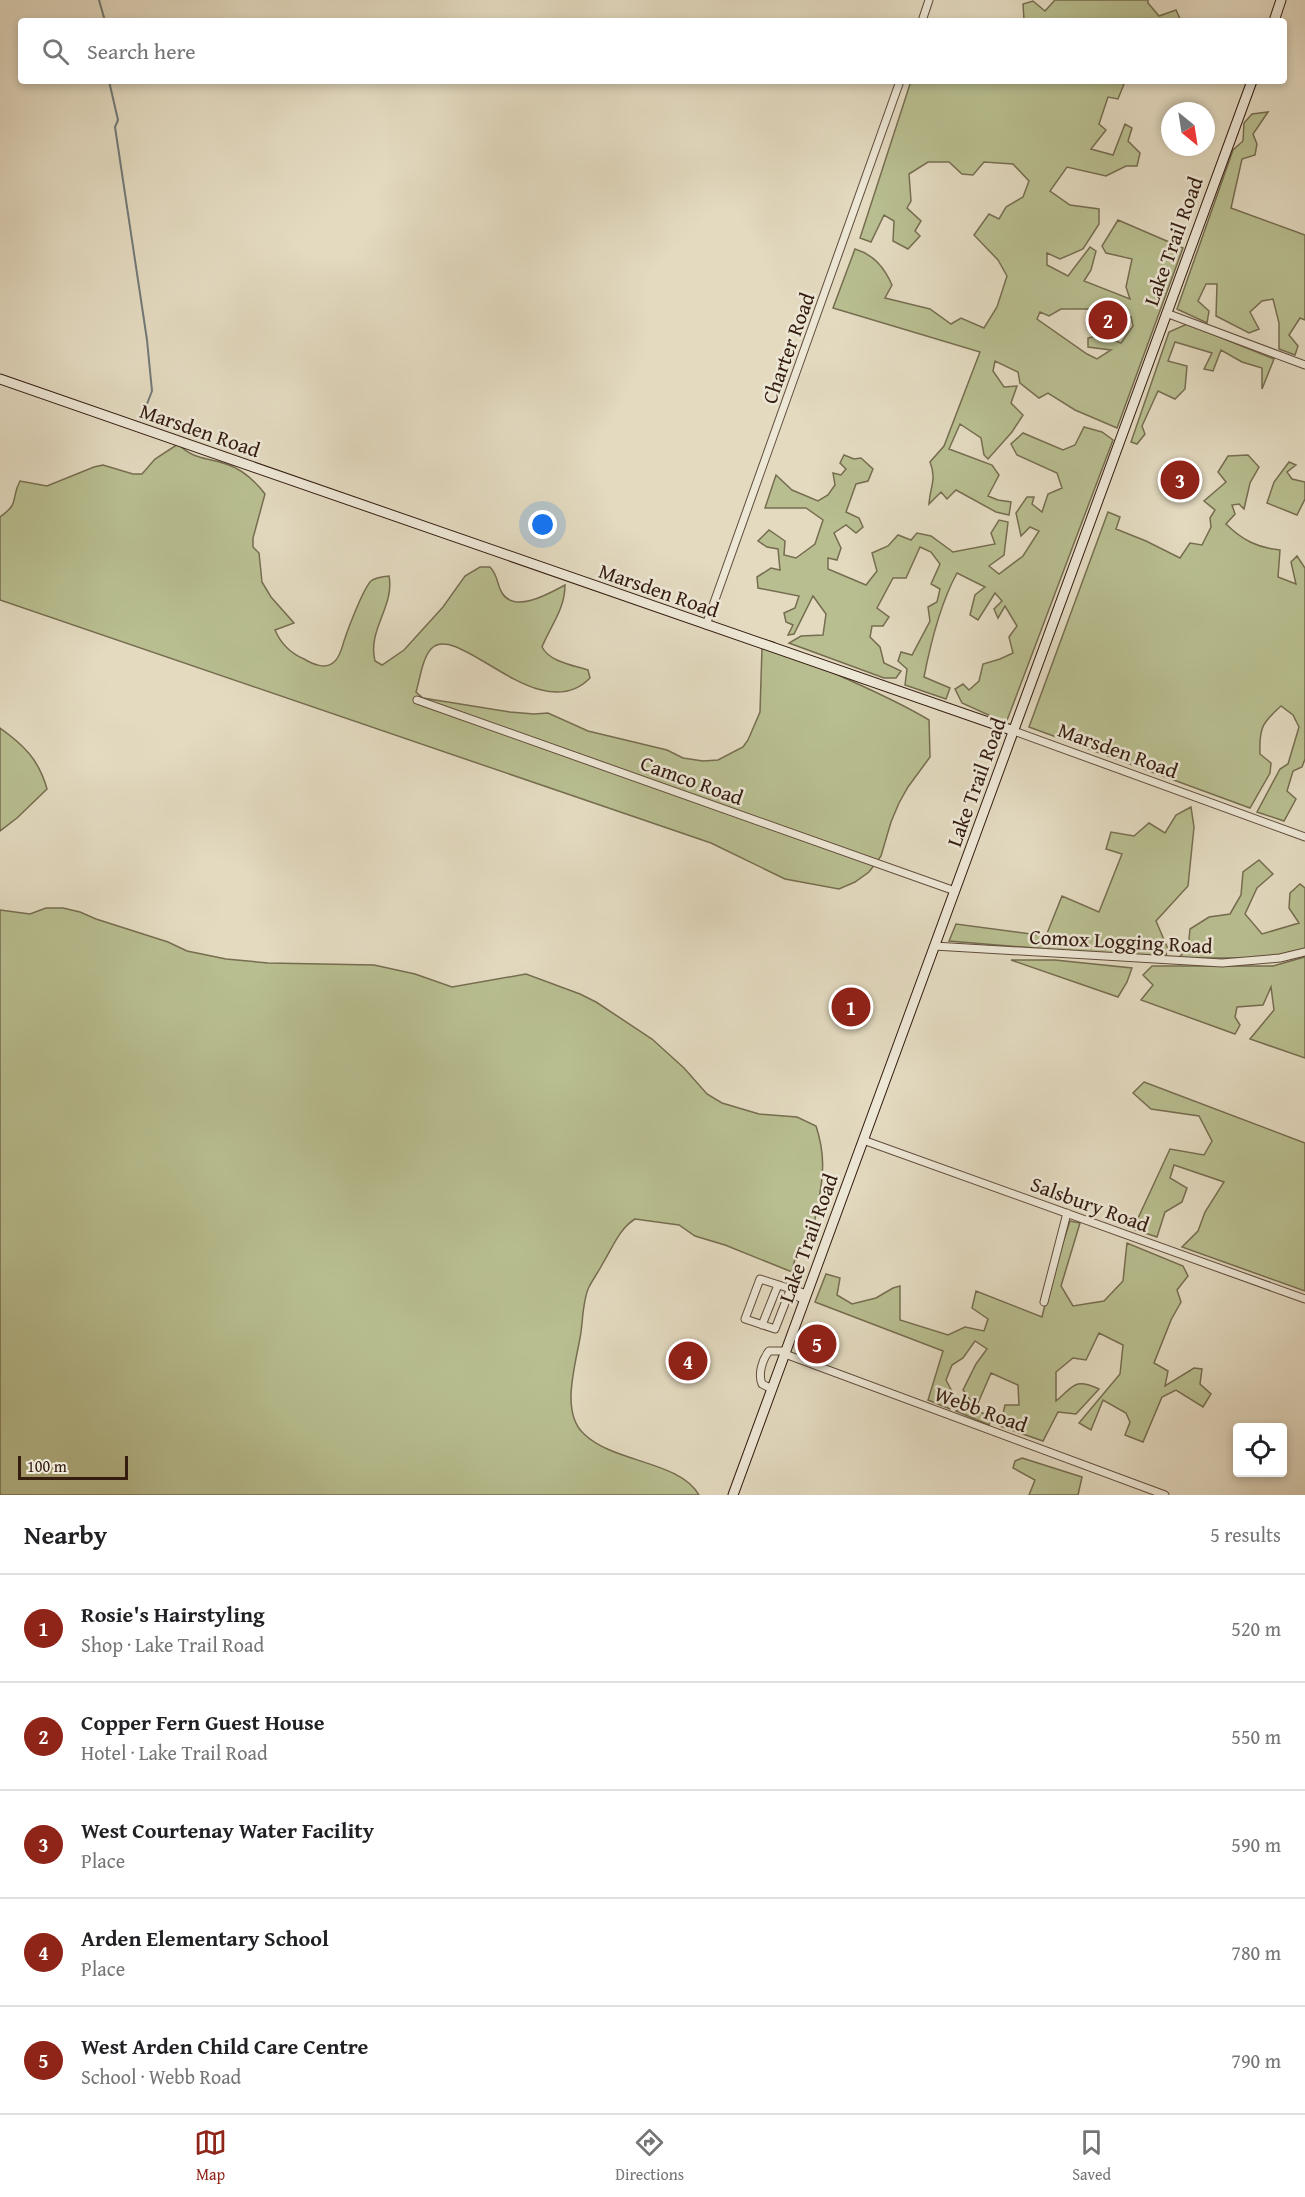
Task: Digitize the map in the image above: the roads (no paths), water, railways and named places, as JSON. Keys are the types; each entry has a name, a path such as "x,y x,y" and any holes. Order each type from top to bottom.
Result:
{"street":[{"path":"923,18 929,0"},
{"path":"1275,18 1281,0"},
{"name":"Charter Road","path":"706,625 899,84"},
{"name":"Lake Trail Road","path":"734,1495 1251,84"},
{"path":"1166,313 1305,365"},
{"name":"Marsden Road","path":"0,379 1014,731 1305,837"},
{"name":"Camco Road","path":"417,700 955,891"},
{"name":"Comox Logging Road","path":"934,946 1222,963 1280,958 1305,952"},
{"name":"Salsbury Road","path":"863,1140 1305,1299"},
{"path":"1044,1302 1067,1214"},
{"path":"760,1279 806,1297 789,1293 775,1329 745,1319 760,1279"},
{"path":"762,1325 778,1285"},
{"path":"772,1389 762,1384 760,1378 764,1358 769,1351 786,1352"},
{"name":"Webb Road","path":"786,1352 1165,1495"}],"waterway":[{"path":"99,0 104,18"},
{"path":"110,84 118,120 115,127 147,340 152,391 145,409"}],"place":[{"name":"Copper Fern Guest House","path":"1108,320"},
{"name":"West Courtenay Water Facility","path":"1180,480"},
{"name":"Rosie's Hairstyling","path":"851,1007"},
{"name":"West Arden Child Care Centre","path":"817,1344"},
{"name":"Arden Elementary School","path":"688,1361"}]}
